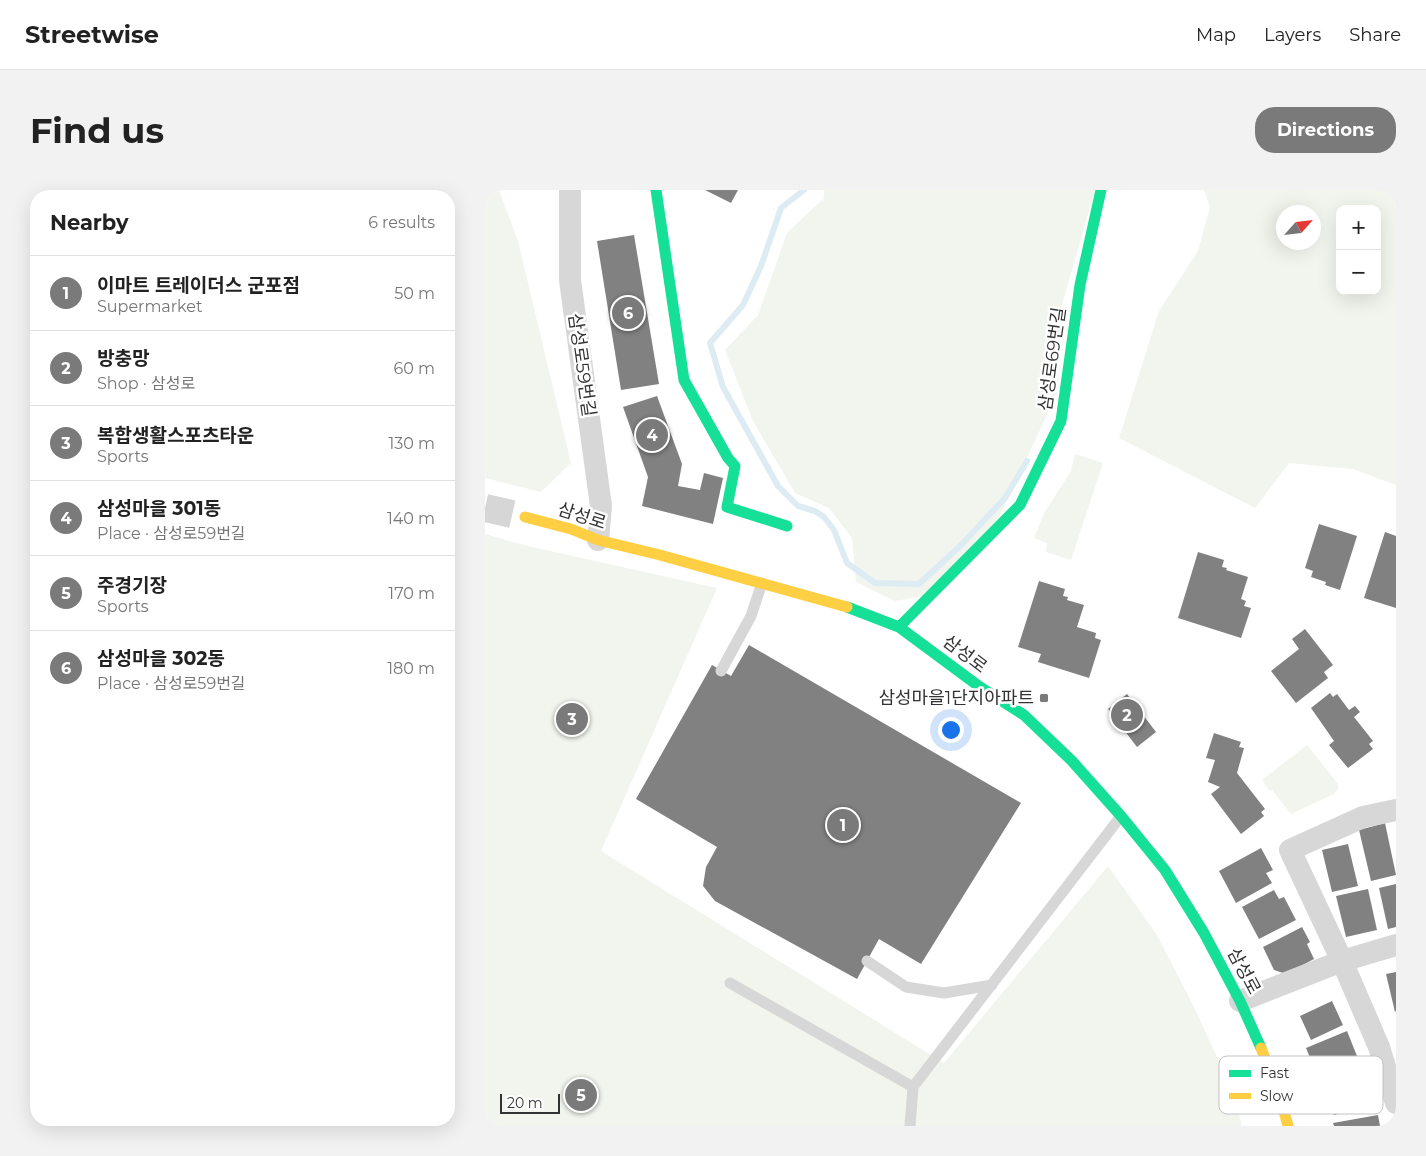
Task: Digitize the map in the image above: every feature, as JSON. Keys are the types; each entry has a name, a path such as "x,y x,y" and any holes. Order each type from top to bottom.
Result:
{"street":[{"name":"삼성로59번길","path":"570,190 570,280 601,506 598,540"},
{"path":"656,190 684,380 728,458 735,466 727,508 787,526"},
{"name":"삼성로69번길","path":"899,627 1020,506 1061,421 1080,285 1101,190"},
{"name":"삼성로","path":"525,517 598,540 660,555 845,606 899,627 980,687 1024,715 1072,761 1121,816 1165,870 1204,933 1241,1001 1265,1056"},
{"path":"1382,1056 1290,850 1363,818 1396,810"},
{"path":"1241,1001 1341,961 1396,945"},
{"path":"1383,1060 1396,1103"}],"lane":[{"path":"721,671 751,616 762,583"},
{"path":"909,1126 913,1087 1121,816"},
{"path":"867,961 906,987 944,993 992,985"},
{"path":"730,983 913,1087"}],"shaded area":[{"path":"485,190 499,190 518,241 571,463 541,492 485,478"},
{"path":"824,190 1095,190 1062,305 1057,394 998,519 923,596 895,601 856,582 852,538 829,508 795,493 753,421 725,350 758,315 787,233 824,198"},
{"path":"1204,190 1396,190 1396,485 1353,469 1289,463 1255,508 1119,438 1159,311 1198,251 1210,207"},
{"path":"1075,454 1103,463 1071,560 1046,552 1047,543 1034,538 1044,513 1071,471"},
{"path":"485,534 528,546 717,588 601,851 944,1063 1108,866 1157,935 1194,1007 1219,1061 1219,1114 1239,1114 1242,1126 485,1126"},
{"path":"1307,745 1338,784 1338,789 1334,794 1291,814 1262,780"}],"building":[{"path":"705,190 738,190 731,203"},
{"path":"634,235 659,384 621,390 597,241"},
{"path":"657,396 682,464 678,486 700,490 704,473 723,478 713,524 642,506 648,477 623,407"},
{"path":"1319,524 1357,536 1340,590 1325,585 1326,582 1311,577 1313,571 1305,568"},
{"path":"1385,532 1396,536 1396,608 1364,598"},
{"path":"1198,552 1224,560 1222,567 1227,568 1226,570 1248,577 1241,599 1246,601 1244,606 1251,608 1241,638 1178,618"},
{"path":"1039,581 1065,589 1063,596 1068,597 1067,600 1084,605 1077,627 1096,633 1095,638 1101,640 1089,678 1038,662 1041,654 1018,647"},
{"path":"1305,629 1333,665 1324,672 1328,678 1296,703 1271,671 1299,649 1292,639"},
{"path":"749,645 1021,803 921,964 879,939 857,979 715,901 703,886 706,867 717,847 636,799 712,665 731,676"},
{"path":"1330,693 1333,697 1337,694 1349,710 1355,706 1360,712 1354,717 1373,741 1369,744 1373,749 1348,768 1329,745 1334,741 1311,708"},
{"path":"1127,694 1156,732 1137,747 1108,709"},
{"path":"1214,733 1241,742 1239,747 1244,748 1237,773 1265,809 1261,812 1264,816 1241,834 1211,794 1220,787 1208,782 1215,760 1206,758"},
{"path":"1385,823 1396,875 1371,881 1359,830"},
{"path":"1348,844 1358,886 1332,892 1322,850"},
{"path":"1261,848 1273,870 1266,873 1272,883 1236,903 1219,871"},
{"path":"1396,884 1396,927 1388,929 1379,888"},
{"path":"1368,889 1377,930 1346,937 1336,896"},
{"path":"1274,890 1279,899 1284,897 1296,920 1259,939 1242,907"},
{"path":"1302,927 1310,942 1307,944 1314,959 1286,974 1274,970 1263,947"},
{"path":"1396,972 1396,1011 1395,1012 1386,974"},
{"path":"1332,1001 1343,1025 1311,1040 1300,1016"},
{"path":"1347,1031 1357,1056 1309,1056 1306,1048"},
{"path":"1378,1115 1380,1126 1334,1126 1333,1123"}],"waterway":[{"path":"804,190 781,208 761,266 743,305 710,343 723,387 778,486 798,506 815,511 824,517 834,530 847,563 875,583 919,584 961,545 1005,498 1027,461"}],"tunnel":[{"path":"485,508 525,517"}],"traffic: fast":[{"path":"656,190 684,380 728,458 735,466 727,507 787,526"},
{"path":"899,627 1020,505 1061,421 1080,285 1101,190"},
{"path":"847,607 899,627 980,687 1024,715 1072,761 1121,816 1165,870 1204,933 1240,1001 1261,1048"}],"traffic: slow":[{"path":"525,517 571,529 598,540 660,555 847,607"},
{"path":"1261,1048 1264,1056"},
{"path":"1285,1114 1288,1126"}],"place":[{"name":"삼성마을 302동","path":"628,313"},
{"name":"삼성마을 301동","path":"652,435"},
{"name":"삼성마을1단지아파트","path":"1044,698"},
{"name":"방충망","path":"1127,715"},
{"name":"복합생활스포츠타운","path":"572,719"},
{"name":"이마트 트레이더스 군포점","path":"843,825"},
{"name":"주경기장","path":"581,1095"}]}
